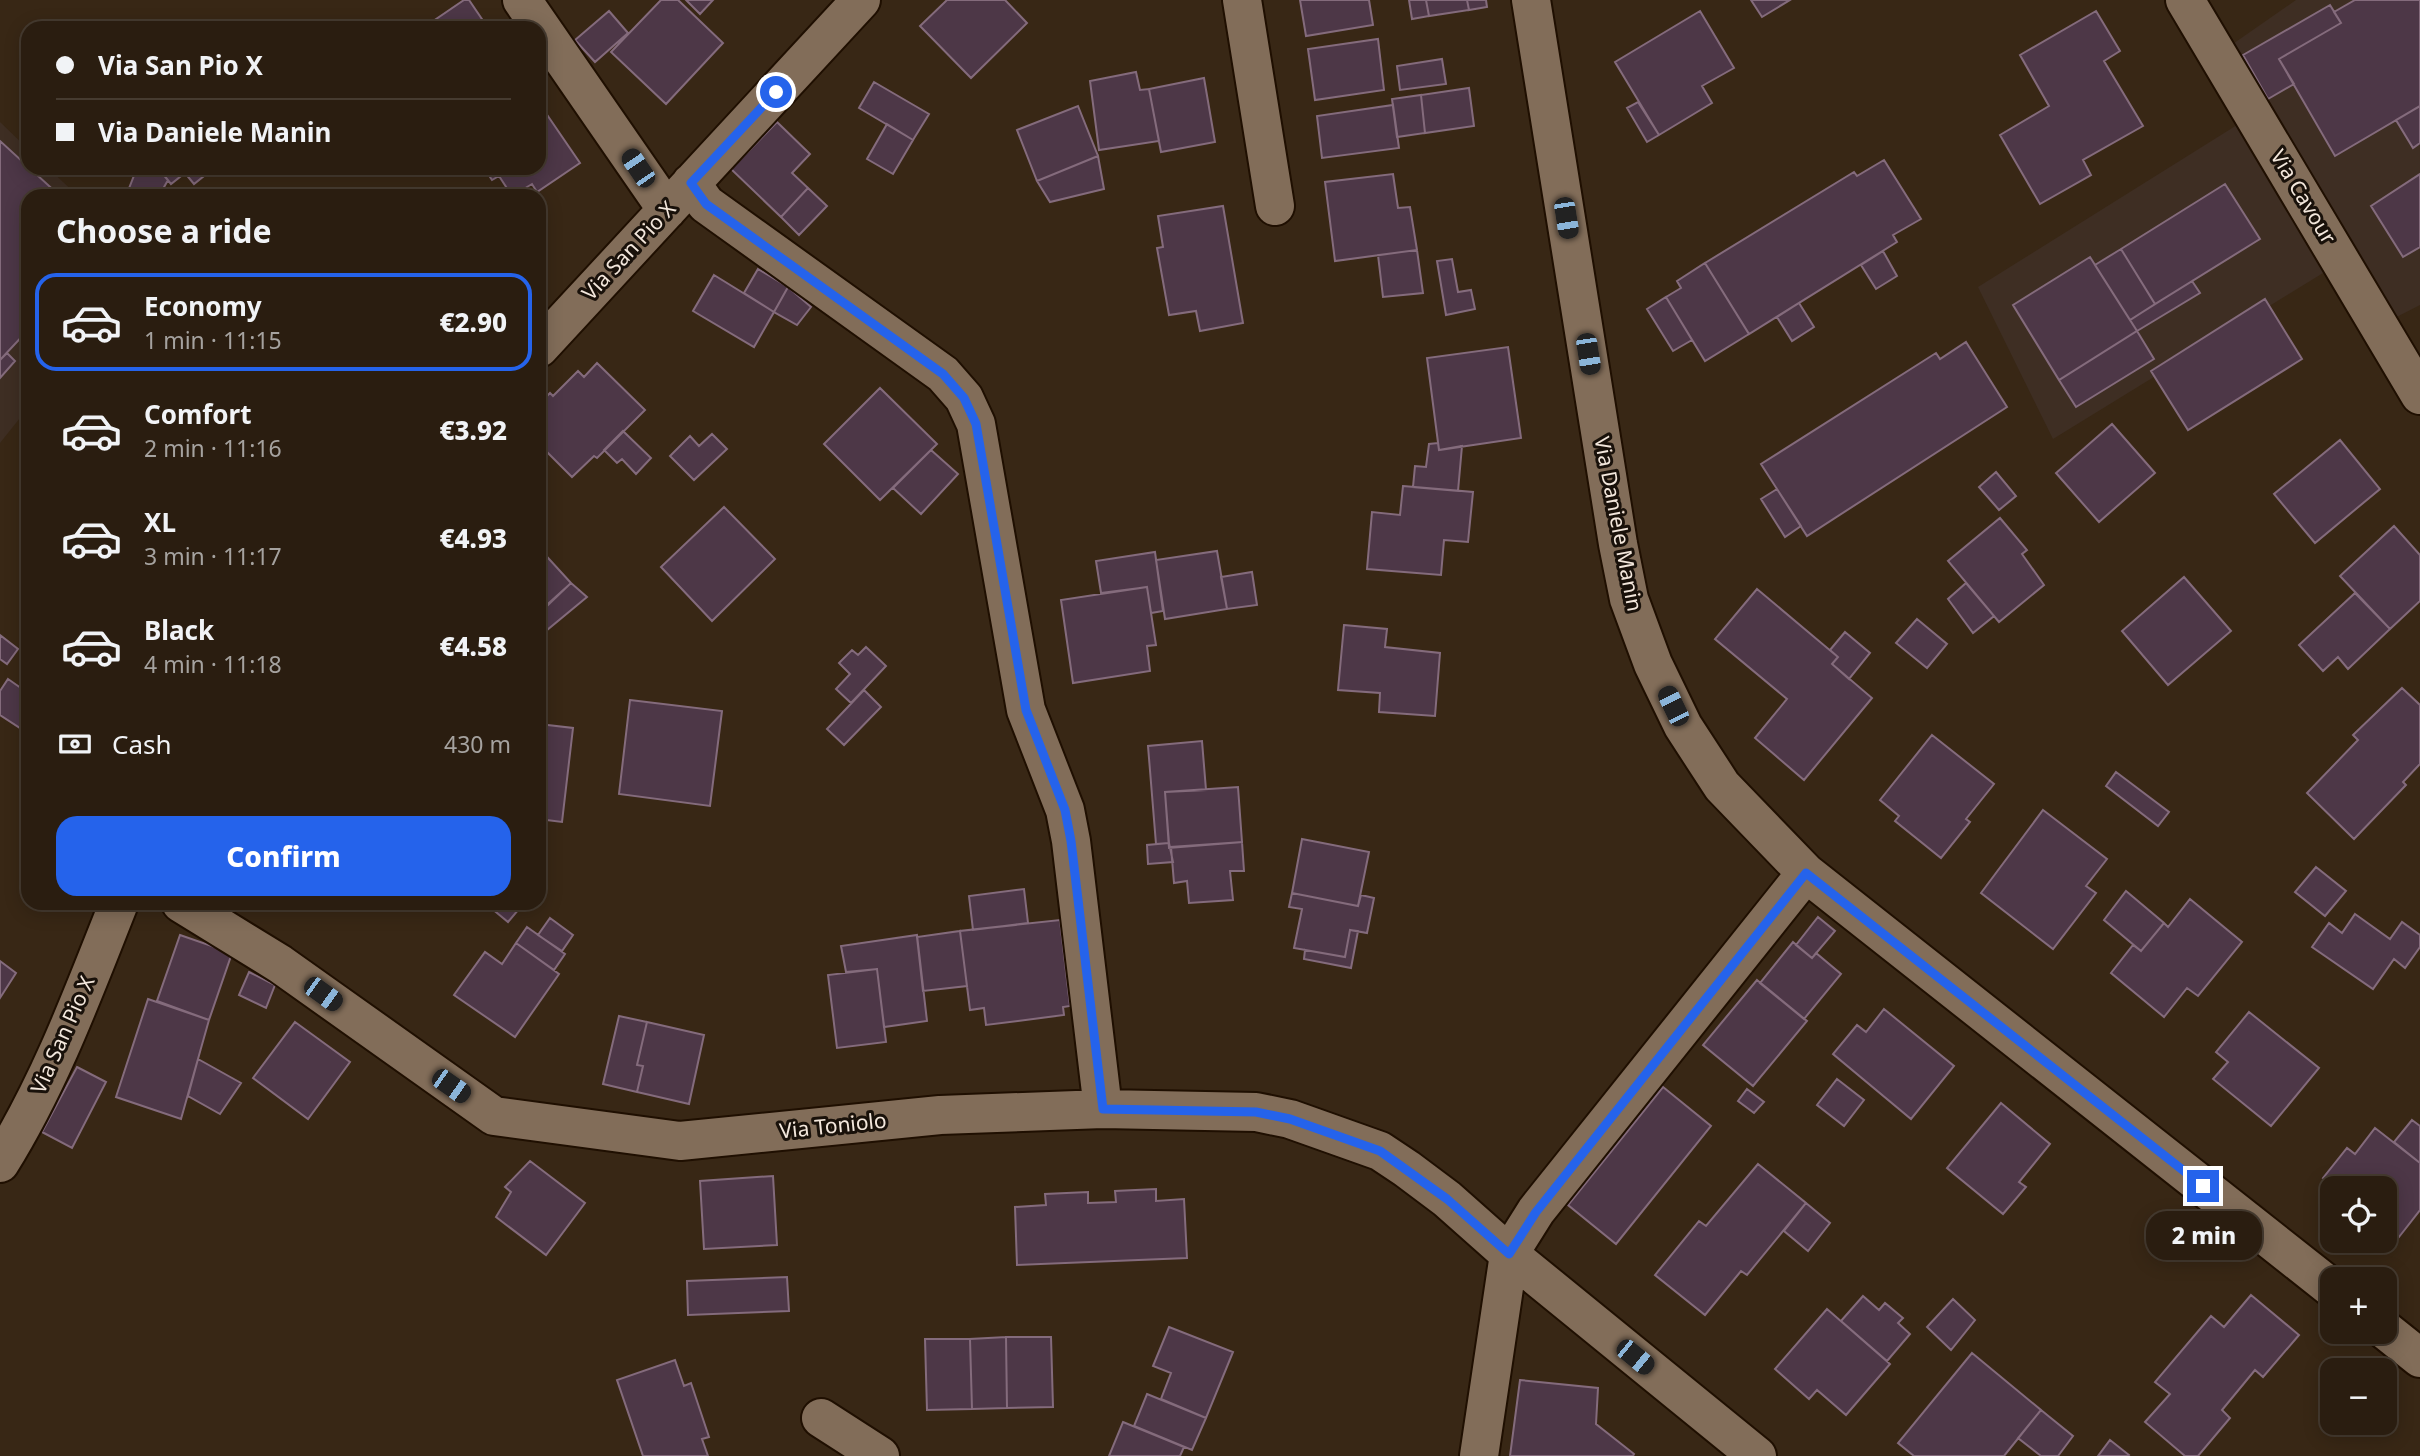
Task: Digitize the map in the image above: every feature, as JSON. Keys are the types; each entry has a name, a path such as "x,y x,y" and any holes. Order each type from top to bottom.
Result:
{"street":[{"path":"522,0 539,21"},
{"name":"Via San Pio X","path":"546,340 861,0"},
{"path":"1242,0 1275,206"},
{"name":"Via Daniele Manin","path":"1531,0 1629,599 1653,664 1683,726 1722,786 1806,873 2320,1279"},
{"name":"Via Cavour","path":"2185,0 2420,395"},
{"path":"546,30 679,197 706,204 943,374 964,398 976,424 1026,710 1065,810 1103,1109"},
{"path":"1479,1456 1509,1254 1545,1200 1806,873"},
{"name":"Via San Pio X","path":"0,1163 18,1135 41,1085 116,910"},
{"name":"Via Toniolo","path":"192,910 280,964 494,1116 680,1141 940,1115 1103,1109 1256,1112 1290,1119 1380,1151 1407,1169 1447,1199 1509,1254 1757,1456"},
{"path":"2397,1340 2420,1359"},
{"path":"821,1418 880,1456"}],"shaded area":[{"path":"2296,0 2420,0 2420,305 2379,326 2341,262 2053,439 1978,287 2253,115 2217,55"},
{"path":"0,122 21,142 21,175 56,175 70,189 21,189 21,417 0,443"}],"building":[{"path":"464,0 469,0 483,21 433,21"},
{"path":"661,0 678,0 723,43 666,104 611,52"},
{"path":"686,0 713,0 700,14"},
{"path":"947,0 1005,0 1027,23 971,78 920,26"},
{"path":"1300,0 1369,0 1373,25 1306,36"},
{"path":"1409,0 1426,0 1429,16 1412,19"},
{"path":"1426,0 1467,0 1469,10 1429,16"},
{"path":"1467,0 1486,0 1487,7 1469,10"},
{"path":"1751,0 1790,0 1762,17"},
{"path":"2355,0 2420,0 2420,106 2335,156 2279,59 2341,23 2334,12"},
{"path":"2330,5 2341,23 2279,59 2294,84 2268,99 2243,55"},
{"path":"609,11 628,33 595,62 575,40"},
{"path":"1700,11 1734,68 1702,86 1712,103 1659,135 1615,62"},
{"path":"2096,11 2120,51 2104,61 2143,126 2083,160 2091,175 2040,204 2000,135 2049,106 2020,55"},
{"path":"1378,39 1384,90 1315,100 1308,49"},
{"path":"1442,59 1446,84 1400,90 1397,66"},
{"path":"1136,72 1140,90 1149,89 1159,141 1099,150 1090,81"},
{"path":"1204,78 1215,142 1161,152 1149,89"},
{"path":"874,82 929,114 913,140 859,108"},
{"path":"1469,88 1474,126 1425,133 1421,95"},
{"path":"1421,95 1425,133 1397,137 1392,99"},
{"path":"1638,102 1659,135 1647,142 1627,108"},
{"path":"1393,105 1399,148 1322,158 1317,116"},
{"path":"1078,106 1098,156 1037,181 1017,130"},
{"path":"2420,106 2420,143 2413,148 2396,120"},
{"path":"546,113 580,163 541,189 535,189 532,184 524,189 507,189 499,176 492,180 489,175 546,175"},
{"path":"777,122 810,154 792,173 808,188 781,217 731,169"},
{"path":"887,124 913,140 893,174 867,159"},
{"path":"0,141 21,160 21,175 37,175 52,189 21,189 21,338 0,360"},
{"path":"1098,156 1104,189 1050,202 1037,181"},
{"path":"1884,160 1921,219 1893,235 1897,242 1749,334 1705,263 1854,172 1857,176"},
{"path":"1393,174 1398,208 1410,207 1417,250 1335,261 1325,182"},
{"path":"2420,174 2420,247 2403,257 2371,206"},
{"path":"134,175 164,175 168,180 163,189 129,189"},
{"path":"164,175 182,175 171,184"},
{"path":"187,175 205,175 194,184"},
{"path":"2225,184 2260,239 2155,304 2121,249"},
{"path":"808,188 827,206 799,235 781,217"},
{"path":"1223,206 1243,323 1200,331 1196,311 1169,315 1157,248 1163,247 1158,216"},
{"path":"2121,249 2155,304 2130,320 2095,265"},
{"path":"1417,250 1423,293 1383,297 1378,255"},
{"path":"1883,251 1897,276 1876,289 1861,265"},
{"path":"2090,257 2137,331 2059,380 2013,305"},
{"path":"1452,259 1458,292 1471,290 1475,309 1446,315 1437,261"},
{"path":"1705,263 1749,334 1705,361 1666,297 1681,288 1677,281"},
{"path":"758,269 788,287 774,312 744,293"},
{"path":"714,275 774,312 754,347 693,311"},
{"path":"2192,281 2200,293 2137,331 2130,320"},
{"path":"788,287 811,307 797,325 774,312"},
{"path":"1666,297 1692,340 1673,351 1647,309"},
{"path":"2265,299 2302,359 2188,430 2151,371"},
{"path":"1799,303 1814,327 1792,341 1777,317"},
{"path":"2137,331 2154,359 2076,407 2059,380"},
{"path":"1966,342 2007,407 1807,536 1761,464 1936,353 1940,359"},
{"path":"1508,347 1521,438 1439,450 1427,358"},
{"path":"7,353 15,361 0,378 0,360"},
{"path":"597,363 645,410 597,458 594,456 572,477 546,451 546,397 550,393 553,396 578,371 584,377"},
{"path":"880,388 937,444 880,500 824,444"},
{"path":"2112,424 2155,473 2099,522 2056,473"},
{"path":"623,431 651,458 636,474 622,459 617,463 604,450"},
{"path":"712,434 727,449 694,480 670,456 690,436 699,446"},
{"path":"2340,440 2380,489 2315,543 2274,494"},
{"path":"1438,443 1439,450 1462,446 1458,491 1413,487 1415,466 1426,467 1429,444"},
{"path":"931,450 958,474 921,514 893,488"},
{"path":"1996,472 2016,496 1999,510 1979,487"},
{"path":"1403,486 1473,492 1468,542 1444,540 1441,575 1367,569 1372,512 1400,515"},
{"path":"1777,489 1801,526 1785,537 1761,499"},
{"path":"724,507 775,559 712,621 661,567"},
{"path":"2000,518 2027,550 2022,554 2044,585 1999,622 1948,561"},
{"path":"2394,526 2420,555 2420,601 2390,629 2340,576"},
{"path":"1217,551 1227,609 1165,619 1156,560"},
{"path":"1155,552 1163,611 1151,613 1147,587 1101,593 1096,561"},
{"path":"546,556 571,583 548,605 546,603"},
{"path":"1252,572 1257,605 1227,609 1221,577"},
{"path":"2184,577 2231,631 2168,685 2122,631"},
{"path":"571,583 587,597 547,630 546,606"},
{"path":"1966,583 1994,616 1973,633 1948,599"},
{"path":"1147,587 1156,645 1147,646 1150,671 1073,683 1061,600"},
{"path":"1757,589 1838,657 1832,664 1872,698 1804,780 1755,738 1787,699 1715,639"},
{"path":"2355,593 2390,629 2348,669 2338,657 2323,671 2299,645"},
{"path":"1917,619 1947,644 1927,668 1896,643"},
{"path":"1344,625 1387,629 1385,647 1440,653 1435,716 1379,712 1380,693 1338,690"},
{"path":"1845,632 1870,653 1849,679 1832,664 1838,657 1830,650"},
{"path":"0,635 18,649 7,664 0,659"},
{"path":"866,647 886,666 851,703 836,689 850,674 839,663 852,650 858,655"},
{"path":"8,679 21,688 20,728 0,715 0,691"},
{"path":"2402,688 2420,705 2420,764 2403,782 2406,785 2354,839 2307,793 2358,740 2353,735"},
{"path":"864,690 881,707 844,745 827,729"},
{"path":"630,700 722,711 710,806 619,794"},
{"path":"546,725 573,728 562,822 546,820"},
{"path":"1932,735 1994,784 1966,819 1970,822 1941,858 1895,821 1899,816 1880,800"},
{"path":"1202,741 1206,790 1165,792 1169,843 1156,844 1148,746"},
{"path":"2116,772 2169,812 2158,826 2106,786"},
{"path":"1238,787 1242,842 1169,848 1165,792"},
{"path":"2043,810 2107,859 2086,886 2096,893 2053,949 1981,893"},
{"path":"1302,839 1369,852 1358,906 1292,893"},
{"path":"1242,842 1244,871 1230,871 1233,900 1189,903 1187,881 1174,883 1171,847"},
{"path":"1169,843 1173,862 1148,864 1147,845"},
{"path":"2316,867 2346,891 2325,916 2295,892"},
{"path":"1024,889 1028,923 973,930 969,896"},
{"path":"2126,891 2164,923 2141,951 2104,920"},
{"path":"1292,893 1358,906 1361,895 1374,898 1367,933 1350,930 1345,957 1294,948 1302,909 1289,907"},
{"path":"2190,899 2242,942 2198,996 2187,988 2164,1017 2111,973 2133,945 2141,951 2164,923 2168,927"},
{"path":"493,910 518,910 508,922"},
{"path":"2355,914 2390,939 2402,922 2420,935 2420,947 2405,968 2394,959 2373,989 2312,947 2329,923 2342,933"},
{"path":"1818,917 1835,931 1812,958 1796,945"},
{"path":"550,918 573,935 562,951 538,935"},
{"path":"1060,920 1070,1006 1063,1007 1064,1015 986,1025 984,1008 970,1010 960,931"},
{"path":"527,927 565,954 554,970 516,943"},
{"path":"1350,930 1358,931 1351,968 1304,959 1305,950 1345,957"},
{"path":"960,931 967,986 923,991 917,937"},
{"path":"180,935 232,953 209,1020 157,1001"},
{"path":"917,935 927,1021 884,1027 877,969 846,972 841,946"},
{"path":"1793,942 1812,958 1816,953 1841,974 1804,1019 1760,983"},
{"path":"516,943 559,974 515,1037 454,995 485,952 502,964"},
{"path":"0,961 16,973 0,998"},
{"path":"877,969 886,1042 837,1048 828,975"},
{"path":"249,972 275,985 266,1008 239,995"},
{"path":"1757,980 1807,1021 1753,1086 1703,1045"},
{"path":"148,999 209,1020 181,1119 116,1097"},
{"path":"1884,1009 1954,1066 1911,1119 1833,1054 1857,1025 1866,1032"},
{"path":"2249,1012 2319,1068 2271,1126 2213,1079 2228,1062 2216,1052"},
{"path":"619,1016 647,1022 637,1065 643,1066 637,1092 603,1084"},
{"path":"295,1022 350,1062 308,1119 253,1078"},
{"path":"647,1022 704,1035 689,1104 637,1092 643,1066 637,1065"},
{"path":"198,1059 241,1083 220,1114 188,1096"},
{"path":"77,1067 106,1082 72,1148 42,1132"},
{"path":"1837,1079 1864,1100 1844,1126 1817,1105"},
{"path":"1663,1087 1711,1126 1616,1244 1568,1205"},
{"path":"1747,1089 1764,1102 1754,1113 1738,1101"},
{"path":"2001,1103 2050,1144 2019,1182 2026,1187 2003,1214 1947,1168"},
{"path":"2412,1120 2420,1126 2420,1163 2394,1142"},
{"path":"2375,1128 2420,1163 2420,1210 2399,1237 2397,1176 2325,1176 2347,1148 2355,1154"},
{"path":"530,1161 585,1203 546,1255 496,1217 511,1192 505,1187"},
{"path":"1758,1164 1806,1203 1747,1275 1741,1271 1705,1315 1655,1275 1699,1221 1706,1226"},
{"path":"773,1176 777,1245 704,1249 700,1181"},
{"path":"1156,1189 1156,1201 1184,1199 1187,1258 1017,1265 1015,1207 1046,1205 1045,1194 1088,1192 1088,1203 1116,1202 1115,1191"},
{"path":"1806,1203 1830,1223 1808,1251 1784,1231"},
{"path":"787,1277 789,1311 688,1315 687,1281"},
{"path":"2251,1295 2299,1335 2263,1377 2255,1370 2222,1410 2230,1418 2198,1456 2185,1456 2145,1422 2170,1394 2155,1382 2211,1316 2224,1327"},
{"path":"1863,1296 1879,1310 1885,1303 1903,1318 1898,1323 1910,1334 1887,1361 1841,1321"},
{"path":"1953,1299 1975,1320 1951,1350 1927,1327"},
{"path":"1827,1309 1890,1364 1846,1415 1817,1390 1809,1399 1775,1369"},
{"path":"1169,1327 1233,1352 1206,1418 1161,1399 1171,1373 1153,1366"},
{"path":"1006,1337 1007,1408 972,1409 970,1339"},
{"path":"1006,1337 1051,1337 1053,1407 1007,1408"},
{"path":"925,1339 970,1339 972,1409 927,1410"},
{"path":"1972,1353 2041,1410 2004,1456 1914,1456 1898,1443"},
{"path":"675,1360 684,1386 691,1383 709,1437 702,1439 708,1456 643,1456 617,1380"},
{"path":"1520,1380 1598,1388 1596,1424 1634,1454 1633,1456 1510,1456"},
{"path":"1147,1394 1206,1418 1192,1450 1134,1426"},
{"path":"2041,1410 2073,1436 2058,1456 2041,1456 2018,1438"},
{"path":"1123,1422 1184,1447 1180,1456 1109,1456"},
{"path":"2110,1440 2129,1455 2098,1456"}],"route":[{"path":"776,92 691,183 706,204 943,374 964,398 976,424 1026,710 1065,810 1071,841 1103,1109 1256,1112 1290,1119 1380,1151 1447,1199 1509,1254 1536,1212 1806,873 2203,1186"}]}
